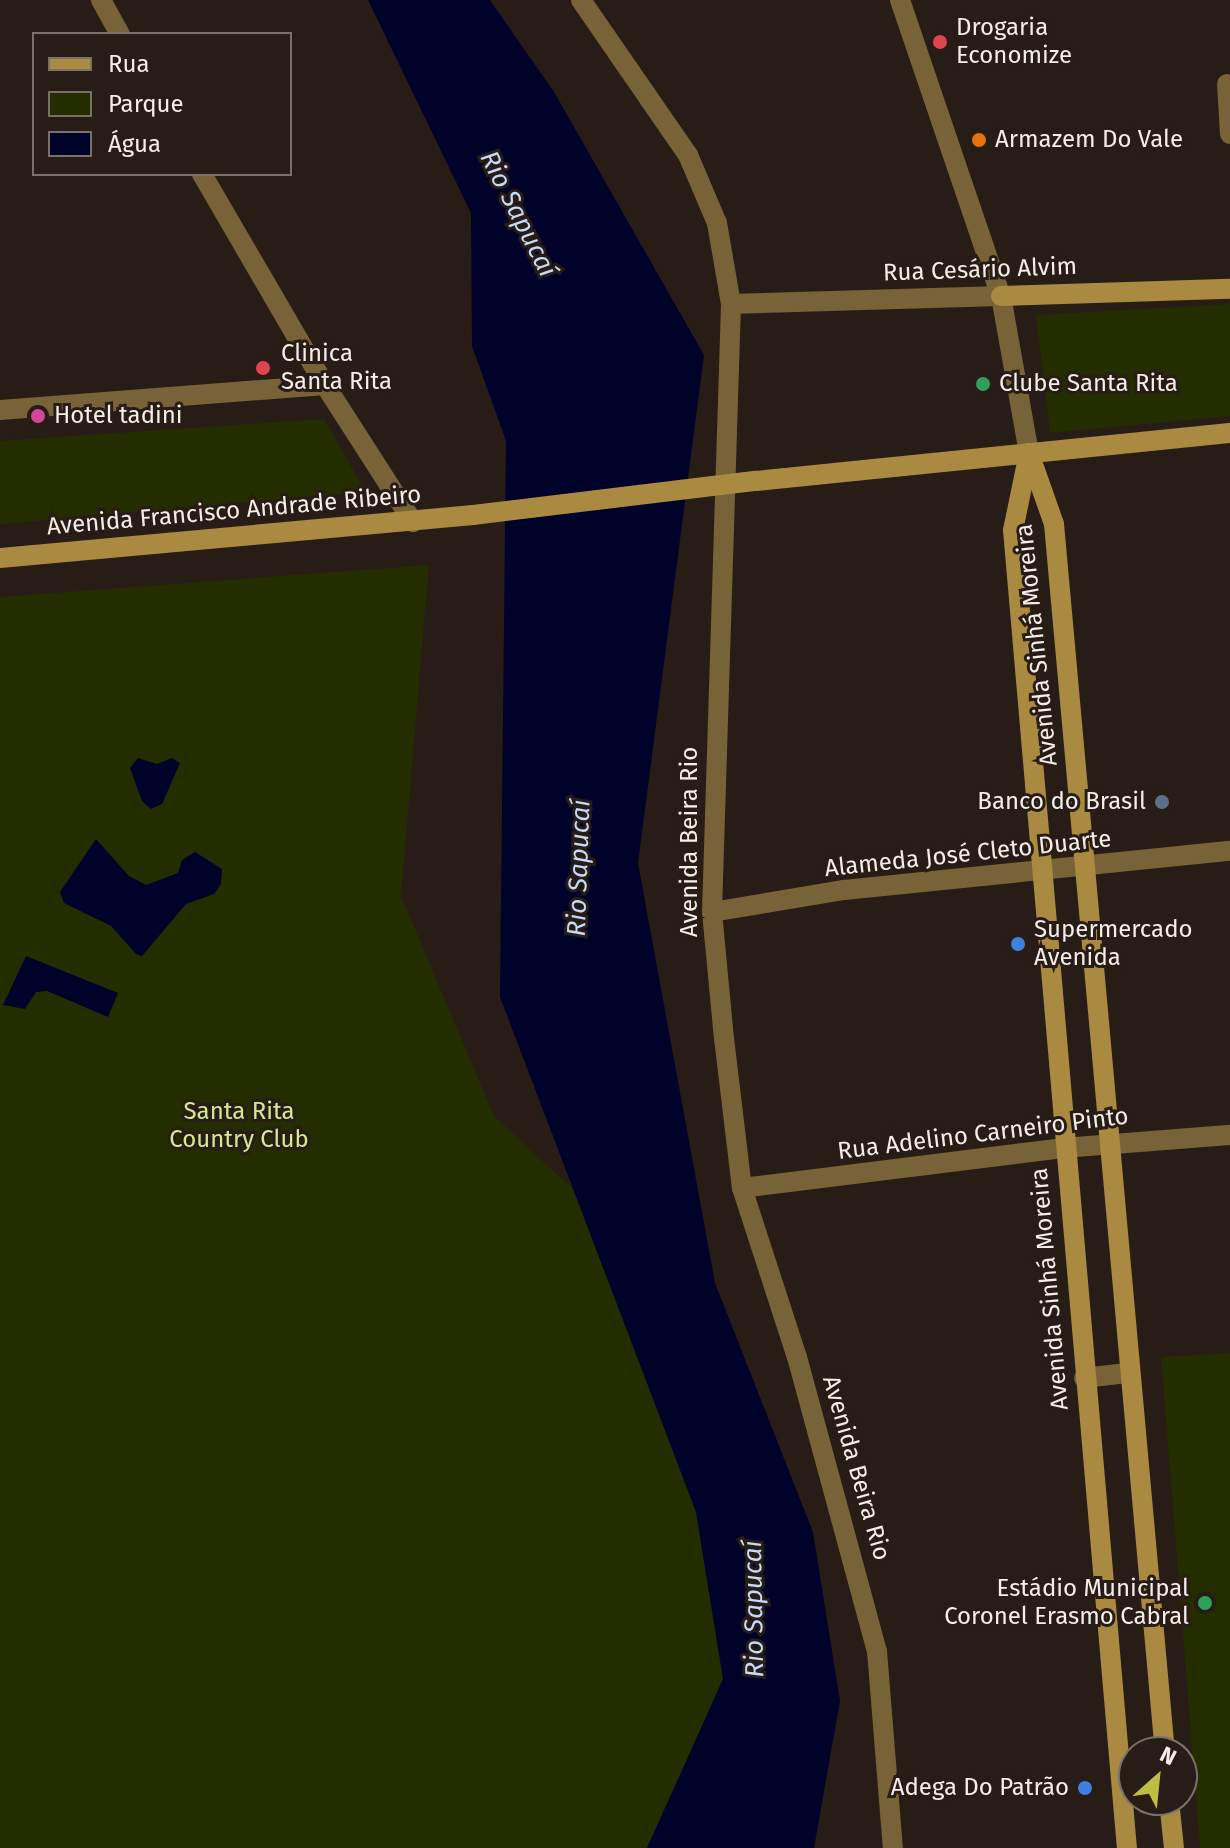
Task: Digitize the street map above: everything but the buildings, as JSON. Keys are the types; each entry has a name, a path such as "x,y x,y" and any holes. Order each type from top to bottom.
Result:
{"street":[{"path":"101,0 119,32"},
{"name":"Avenida Beira Rio","path":"581,0 688,155 717,223 731,304 712,912 742,1188 797,1357 877,1651 893,1848"},
{"path":"900,0 1001,296 1029,453"},
{"path":"1227,84 1230,134"},
{"path":"203,176 325,385 413,522"},
{"name":"Rua Cesário Alvim","path":"731,304 1230,289"},
{"path":"0,410 325,385"},
{"name":"Avenida Francisco Andrade Ribeiro","path":"0,558 413,522 756,481 1230,433"},
{"name":"Avenida Sinhá Moreira","path":"1029,453 1054,524 1127,1373 1163,1736"},
{"name":"Avenida Sinhá Moreira","path":"1029,453 1013,530 1063,1148 1127,1848"},
{"name":"Alameda José Cleto Duarte","path":"712,912 844,890 1084,869 1230,851"},
{"name":"Rua Adelino Carneiro Pinto","path":"742,1188 1063,1148 1230,1135"},
{"path":"1084,1378 1127,1373"},
{"path":"1171,1816 1174,1848"}],"green space":[{"path":"1230,304 1230,416 1050,433 1036,315"},
{"path":"324,419 366,492 0,524 0,441"},
{"name":"Santa Rita Country Club","path":"429,565 401,896 494,1116 578,1194 696,1512 723,1680 647,1848 0,1848 0,597"},
{"name":"Estádio Municipal Coronel Erasmo Cabral","path":"1230,1353 1230,1848 1200,1848 1198,1736 1191,1736 1161,1357"}],"water":[{"name":"Rio Sapucaí","path":"368,0 490,0 554,92 704,355 638,863 715,1283 813,1532 840,1701 814,1848 647,1848 723,1679 696,1512 500,997 506,441 472,346 471,213"},
{"path":"138,758 157,764 172,758 180,763 162,804 151,809 142,801 130,768"},
{"path":"96,839 129,876 146,885 178,873 182,860 195,852 222,869 221,884 214,894 186,904 142,956 136,954 111,926 64,903 60,892"},
{"path":"26,956 118,993 108,1017 47,991 36,992 25,1009 3,1005"}],"place":[{"name":"Drogaria Economize","path":"940,42"},
{"name":"Armazem Do Vale","path":"979,140"},
{"name":"Clinica Santa Rita","path":"263,368"},
{"name":"Clube Santa Rita","path":"983,384"},
{"name":"Hotel tadini","path":"38,416"},
{"name":"Banco do Brasil","path":"1162,802"},
{"name":"Supermercado Avenida","path":"1018,944"},
{"name":"Estádio Municipal Coronel Erasmo Cabral","path":"1205,1603"},
{"name":"Adega Do Patrão","path":"1085,1788"}]}
